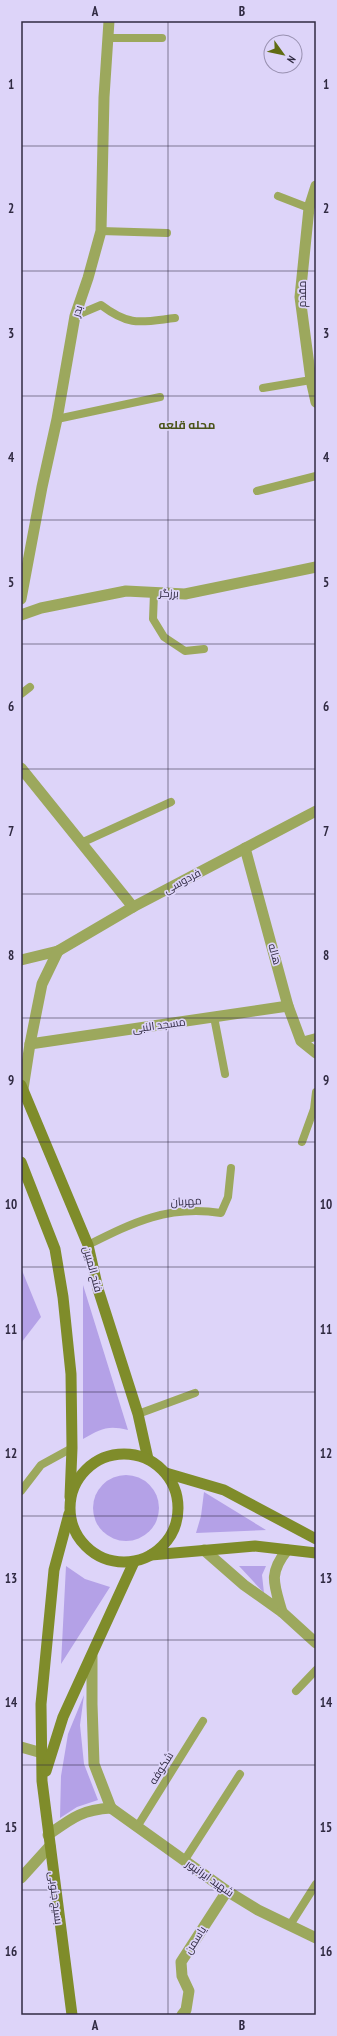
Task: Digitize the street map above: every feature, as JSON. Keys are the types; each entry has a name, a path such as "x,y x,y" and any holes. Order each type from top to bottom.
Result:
{"main road":[{"name":"فتح المبین","path":"22,1087 88,1245 98,1289 138,1414 148,1459"},
{"path":"21,1162 55,1249 63,1297 70,1374 72,1448 69,1514 74,1531 84,1546 99,1557 116,1562 134,1562 151,1555 255,1546 316,1553"},
{"path":"70,1497 76,1482 86,1469 100,1459 116,1454 132,1454 148,1459 166,1473 224,1490 316,1539"},
{"path":"151,1555 165,1543 175,1526 178,1508 175,1490 166,1473"},
{"name":"بسیج جنوبی","path":"69,1514 54,1570 41,1704 42,1781 72,2015"},
{"path":"42,1781 63,1717 134,1562"}],"street":[{"name":"بدر","path":"21,599 42,487 57,419 75,316 88,278 101,231 104,97 109,21"},
{"name":"مقدم","path":"316,186 309,208 300,297 311,380 316,402"},
{"name":"برزگر","path":"21,615 41,608 126,591 185,594 316,567"},
{"path":"21,768 133,907"},
{"name":"فردوسی","path":"21,960 58,951 133,907 314,811"},
{"name":"هاله","path":"245,848 288,1006 301,1040 316,1053"},
{"path":"22,1087 42,984 58,951"},
{"name":"مسجد النبی","path":"30,1044 288,1006"},
{"path":"204,1550 244,1586 282,1612 316,1643"},
{"path":"282,1612 274,1582 276,1563 287,1550"},
{"path":"48,1835 70,1819 91,1810 111,1808 94,1764 92,1656"},
{"path":"21,1747 42,1753"},
{"name":"شهید ایرانپور","path":"111,1808 227,1891 258,1910 316,1938"},
{"path":"21,1878 50,1846"},
{"name":"یاسمن","path":"182,2015 186,2010 189,1991 182,1976 181,1962 227,1891"}],"lane":[{"path":"108,38 162,38"},
{"path":"278,196 309,208"},
{"path":"101,231 167,233"},
{"path":"75,316 101,305 117,317 139,322 175,318"},
{"path":"263,388 311,380"},
{"path":"57,419 160,397"},
{"path":"257,491 316,476"},
{"path":"154,593 153,619 164,637 185,651 204,649"},
{"path":"21,694 30,688"},
{"path":"81,843 171,802"},
{"path":"214,1017 224,1074"},
{"path":"301,1040 316,1037"},
{"path":"302,1142 314,1109 316,1092"},
{"name":"مهربان","path":"88,1245 129,1224 170,1212 202,1210 221,1213 228,1197 231,1168"},
{"path":"138,1414 196,1393"},
{"path":"21,1491 41,1465 72,1448"},
{"path":"296,1691 316,1670"},
{"name":"شکوفه","path":"137,1827 203,1721"},
{"path":"184,1861 240,1774"},
{"path":"290,1925 316,1884"}],"shaded area":[{"path":"21,1268 41,1317 21,1343"},
{"path":"83,1285 128,1430 115,1428 104,1429 83,1439"},
{"path":"119,1475 133,1475 145,1480 154,1489 159,1501 157,1521 150,1532 133,1541 119,1541 107,1536 98,1527 93,1515 93,1501 98,1489 107,1480"},
{"path":"204,1492 267,1530 196,1533 201,1516"},
{"path":"66,1566 85,1579 110,1587 61,1664"},
{"path":"239,1566 266,1566 262,1575 264,1593"},
{"path":"84,1695 80,1725 84,1764 98,1800 77,1807 60,1818 61,1776 68,1734"}],"district":[{"name":"محله قلعه","path":"187,424"}]}
